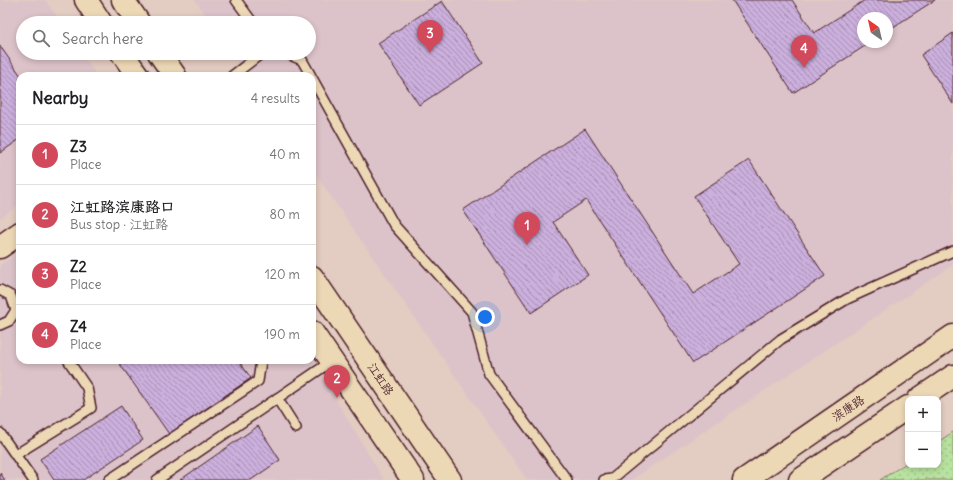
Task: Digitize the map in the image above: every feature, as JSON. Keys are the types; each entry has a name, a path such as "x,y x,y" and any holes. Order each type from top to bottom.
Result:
{"main road":[{"path":"86,0 97,16"},
{"path":"123,0 134,16"},
{"path":"127,60 135,72"},
{"path":"164,60 172,72"},
{"path":"0,247 16,236"},
{"name":"江虹路","path":"316,283 450,480"},
{"name":"滨康路","path":"744,480 953,336"},
{"path":"316,338 413,480"},
{"path":"923,396 953,376"},
{"path":"800,480 905,409"}],"lane":[{"path":"236,0 248,16"},
{"path":"237,72 253,60"},
{"path":"302,60 309,72"},
{"path":"316,84 394,226 472,312 489,374 567,480"},
{"path":"604,480 612,479 781,339 847,299 953,250"},
{"path":"0,290 11,296 16,301"},
{"path":"0,325 9,321 16,310"},
{"path":"157,480 332,361"},
{"path":"15,455 91,408 87,388 71,364"},
{"path":"110,480 258,381 261,364"},
{"path":"277,398 296,428"},
{"path":"0,433 33,480"}],"shaded area":[{"path":"0,0 45,0 56,16 16,16 16,60 86,60 94,72 16,72 16,207 0,218"},
{"path":"195,0 953,0 953,265 631,480 527,480 316,175 316,72 244,72 236,60 316,60 316,16 206,16"},
{"path":"16,254 16,364 314,364 384,480 0,480 0,265"}],"green space":[{"path":"953,432 953,480 880,480 905,464 905,468 941,468 941,440"}],"building":[{"path":"732,0 792,0 814,33 865,0 935,0 893,27 893,12 857,12 857,48 862,48 793,93"},
{"path":"442,1 483,63 419,105 378,43"},
{"path":"953,33 953,104 921,55"},
{"path":"0,46 18,72 16,72 16,142 0,153"},
{"path":"585,129 693,294 739,264 694,196 749,160 825,276 693,363 586,200 553,222 588,275 531,313 463,210"},
{"path":"120,364 241,364 251,378 169,434"},
{"path":"121,406 143,440 83,480 54,480 40,459"},
{"path":"258,426 280,460 251,480 180,480"},
{"path":"0,473 5,480 0,480"}],"place":[{"name":"Z2","path":"430,53"},
{"name":"Z4","path":"804,68"},
{"name":"Z3","path":"527,245"},
{"name":"江虹路滨康路口","path":"337,398"}]}
